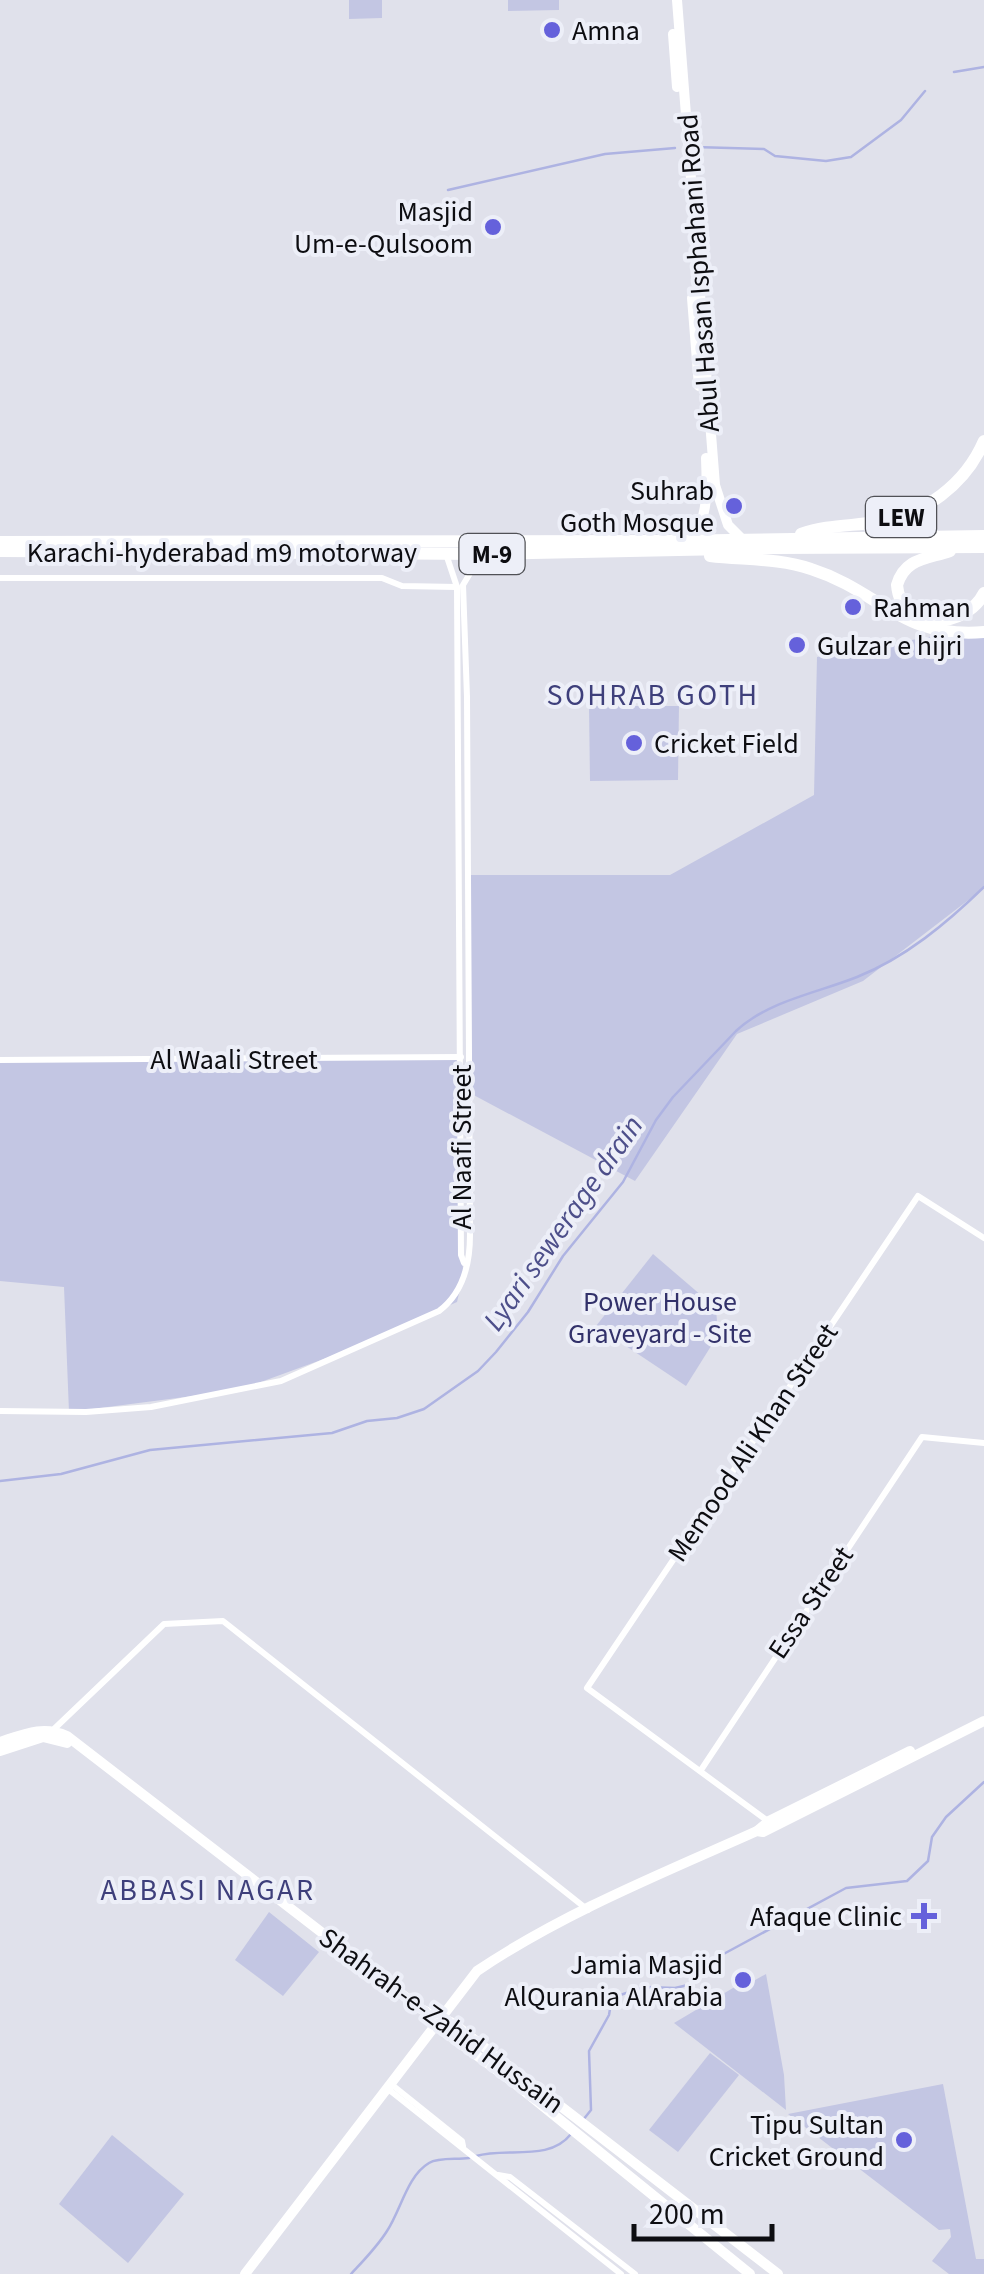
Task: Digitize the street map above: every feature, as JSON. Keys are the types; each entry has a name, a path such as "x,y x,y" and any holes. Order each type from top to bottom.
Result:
{"highway":[{"name":"LEW","path":"789,538 819,527 878,522 914,512 951,488 970,467 984,442"},
{"name":"M-9","path":"0,542 984,536"},
{"name":"LEW","path":"962,546 914,562 900,575 898,594 903,604 920,617 941,621 959,618 973,609 984,592"},
{"name":"Karachi-hyderabad m9 motorway","path":"0,551 482,554 984,548"},
{"path":"668,550 810,568 910,623 951,632 984,632"}],"main road":[{"name":"Abul Hasan Isphahani Road","path":"674,0 702,334 711,498 692,538"},
{"name":"Abul Hasan Isphahani Road","path":"711,498 741,538"},
{"path":"253,2274 483,1967 694,1857 763,1832 771,1824 984,1713"},
{"path":"771,1824 984,1721"},
{"path":"0,1742 29,1732 54,1730"},
{"name":"Shahrah-e-Zahid Hussain","path":"54,1730 84,1748 420,2009 778,2274"},
{"name":"Shahrah-e-Zahid Hussain","path":"0,1751 43,1737 64,1741 425,2020 442,2023"},
{"path":"245,2274 392,2089"},
{"name":"Shahrah-e-Zahid Hussain","path":"578,2128 750,2274"},
{"path":"739,2265 749,2252"}],"street":[{"name":"Al Naafi Street","path":"0,1411 86,1412 150,1407 281,1381 439,1311 459,1292 464,1264 470,1256 470,1234 457,586 446,554"},
{"name":"Al Naafi Street","path":"464,1058 468,716 464,578 482,554"},
{"path":"0,578 382,578 402,586 457,586"},
{"name":"Al Waali Street","path":"0,1060 464,1058"},
{"name":"Memood Ali Khan Street","path":"701,1770 587,1688 918,1196 984,1238"},
{"name":"Essa Street","path":"701,1770 922,1437 984,1443"},
{"path":"54,1730 164,1624 224,1621 588,1910"},
{"path":"701,1770 771,1824"},
{"path":"392,2089 462,2141 462,2146 496,2176 621,2274"},
{"path":"496,2176 510,2177 636,2274"}],"green space":[{"path":"349,0 382,0 382,18 349,19"},
{"path":"508,0 559,0 559,10 508,11"},
{"path":"984,627 984,888 863,981 737,1034 635,1181 468,1092 468,875 670,875 814,795 817,657"},
{"name":"Cricket Field","path":"589,706 679,706 678,780 590,781"},
{"path":"460,1057 463,1277 457,1302 351,1349 239,1390 69,1412 64,1287 0,1281 0,1060"},
{"name":"Power House Graveyard - Site","path":"653,1254 716,1308 718,1335 686,1386 596,1326"},
{"path":"269,1912 319,1952 283,1996 235,1960"},
{"path":"766,1974 784,2075 786,2110 674,2023 738,1985 741,1988"},
{"path":"710,2053 739,2075 678,2152 649,2130"},
{"path":"943,2084 976,2259 984,2259 984,2274 949,2274 932,2261 951,2237 950,2229 939,2230 788,2114"},
{"path":"112,2135 184,2194 128,2263 59,2204"}],"waterway":[{"path":"954,72 984,67"},
{"path":"695,147 764,149 775,156 826,161 851,157 901,120 925,91"},
{"path":"448,190 605,154 675,148"},
{"name":"Lyari sewerage drain","path":"0,1481 61,1474 150,1450 332,1433 424,1409 478,1371 496,1352 528,1312 563,1256 623,1182 673,1097 736,1031 778,1005 892,960 940,926 984,887"},
{"path":"583,2120 591,2110 589,2051 617,1996 645,1987 688,1985 718,1957 846,1888 907,1881 928,1861 932,1837 946,1817 984,1782"},
{"path":"476,2156 540,2151 562,2143 571,2134"},
{"path":"351,2274 383,2237 421,2169 438,2160 469,2158"}],"place":[{"name":"Amna","path":"552,30"},
{"name":"Masjid Um-e-Qulsoom","path":"493,227"},
{"name":"Suhrab Goth Mosque","path":"734,506"},
{"name":"Rahman","path":"853,607"},
{"name":"Gulzar e hijri","path":"797,645"},
{"name":"Cricket Field","path":"634,743"},
{"name":"Afaque Clinic","path":"924,1916"},
{"name":"Jamia Masjid AlQurania AlArabia","path":"743,1980"},
{"name":"Tipu Sultan Cricket Ground","path":"904,2140"}],"district":[{"name":"SOHRAB GOTH","path":"653,695"},
{"name":"ABBASI NAGAR","path":"208,1890"}]}
